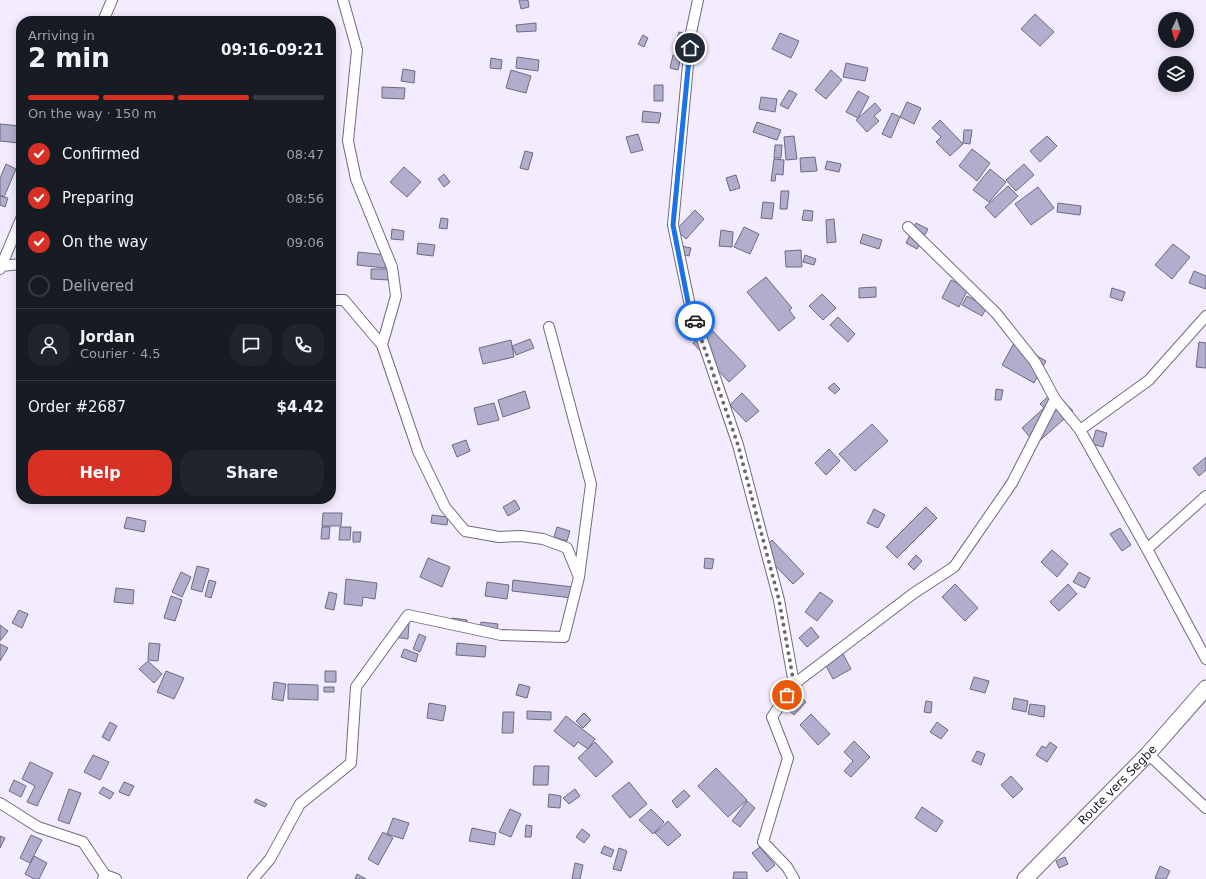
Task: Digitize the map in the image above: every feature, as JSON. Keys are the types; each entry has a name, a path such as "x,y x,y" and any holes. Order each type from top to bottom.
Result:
{"main road":[{"name":"Route vers Segbe","path":"1025,879 1148,754 1206,688"}],"street":[{"path":"105,16 112,0"},
{"path":"343,0 357,50 348,141 356,179 392,267 396,296 382,345"},
{"path":"698,0 691,33 673,225 688,302 738,445 748,482 779,600 794,684"},
{"path":"908,227 996,313 1035,362 1055,399 1080,430 1148,549 1206,659"},
{"path":"1,267 16,231"},
{"path":"1,267 16,265"},
{"path":"336,300 344,300 382,345 418,451 445,507 465,531 499,537 521,536 543,539 567,548 579,577"},
{"path":"1080,430 1149,380 1206,316"},
{"path":"252,879 270,859 300,804 351,763 356,687 408,615 502,635 564,637 579,577 591,484 549,327"},
{"path":"794,879 787,867 763,842 788,758 772,717 794,684 914,593 954,567 1012,484 1055,399"},
{"path":"1148,549 1206,496"},
{"path":"1148,754 1206,808"},
{"path":"0,803 38,827 83,842 104,877 116,879"}],"building":[{"path":"519,0 528,0 529,7 521,9"},
{"path":"1035,14 1054,32 1040,46 1021,29"},
{"path":"536,23 536,31 517,32 516,25"},
{"path":"679,32 689,35 684,52 674,49"},
{"path":"780,33 799,41 791,58 772,49"},
{"path":"643,35 648,38 644,47 638,44"},
{"path":"673,55 681,57 678,70 670,68"},
{"path":"517,57 539,60 538,71 516,68"},
{"path":"491,58 502,60 501,69 490,68"},
{"path":"846,63 868,68 865,81 843,77"},
{"path":"403,69 415,71 414,83 401,81"},
{"path":"511,70 531,76 526,93 506,88"},
{"path":"831,70 842,80 826,99 815,90"},
{"path":"654,85 663,85 663,101 654,101"},
{"path":"382,87 405,88 404,99 382,98"},
{"path":"789,90 797,94 788,109 780,105"},
{"path":"858,91 869,97 858,118 846,112"},
{"path":"761,97 777,99 775,112 759,109"},
{"path":"907,102 921,108 914,124 900,117"},
{"path":"875,103 881,110 874,116 879,121 867,132 856,120"},
{"path":"643,111 661,113 659,123 642,122"},
{"path":"892,113 900,117 891,138 882,134"},
{"path":"940,120 963,144 950,156 936,142 941,137 932,128"},
{"path":"757,122 781,130 777,140 753,132"},
{"path":"0,124 16,126 16,143 0,141"},
{"path":"964,130 972,130 970,144 963,143"},
{"path":"638,134 643,150 631,153 626,137"},
{"path":"794,136 797,159 786,160 784,137"},
{"path":"1047,136 1057,146 1040,162 1030,151"},
{"path":"775,145 782,145 781,158 774,158"},
{"path":"972,149 990,163 977,181 959,166"},
{"path":"525,151 533,153 528,170 520,168"},
{"path":"815,157 817,171 801,172 800,158"},
{"path":"774,159 784,160 783,175 776,174 775,181 771,181"},
{"path":"827,161 841,164 839,172 825,169"},
{"path":"6,164 16,169 4,197 0,195 0,178"},
{"path":"1024,164 1034,175 1016,191 1006,180"},
{"path":"404,167 421,182 407,197 390,182"},
{"path":"990,169 1006,182 989,202 973,190"},
{"path":"444,174 450,182 444,187 438,179"},
{"path":"736,175 740,188 730,191 726,178"},
{"path":"1008,186 1018,196 995,218 985,207"},
{"path":"1038,187 1054,208 1031,225 1015,204"},
{"path":"781,191 789,191 787,209 780,209"},
{"path":"0,196 8,198 5,207 0,205"},
{"path":"763,202 774,203 772,219 761,218"},
{"path":"1058,203 1081,206 1080,215 1057,212"},
{"path":"695,210 704,219 686,239 676,230"},
{"path":"804,210 813,211 812,221 802,220"},
{"path":"441,218 448,219 447,229 439,228"},
{"path":"834,219 836,242 827,243 826,220"},
{"path":"916,223 928,229 917,249 906,243"},
{"path":"744,227 759,234 750,254 734,247"},
{"path":"392,229 404,231 403,240 391,239"},
{"path":"721,230 733,232 732,247 719,246"},
{"path":"863,234 882,240 879,249 860,243"},
{"path":"418,243 435,245 433,256 417,254"},
{"path":"1173,244 1190,257 1172,279 1155,265"},
{"path":"681,246 691,248 689,256 680,254"},
{"path":"801,250 802,267 786,267 785,251"},
{"path":"358,252 386,255 385,268 357,265"},
{"path":"805,255 816,259 814,265 803,262"},
{"path":"371,269 389,269 389,280 371,279"},
{"path":"1194,271 1206,276 1206,289 1189,283"},
{"path":"766,277 792,308 789,310 795,318 779,331 747,292"},
{"path":"951,280 968,289 959,307 942,298"},
{"path":"876,287 876,297 859,298 859,288"},
{"path":"1112,288 1125,292 1122,301 1110,297"},
{"path":"822,294 836,308 823,320 809,306"},
{"path":"967,296 987,307 982,316 962,305"},
{"path":"838,317 855,334 848,342 830,325"},
{"path":"710,328 746,366 729,382 693,343"},
{"path":"530,339 534,348 516,355 512,346"},
{"path":"511,340 514,357 483,364 479,348"},
{"path":"1199,342 1206,343 1206,368 1196,367"},
{"path":"1014,343 1046,361 1034,383 1002,365"},
{"path":"834,383 840,389 835,394 828,388"},
{"path":"996,389 1003,390 1001,400 995,400"},
{"path":"525,391 530,408 503,417 498,400"},
{"path":"1054,391 1073,411 1036,444 1022,428 1044,408 1040,404"},
{"path":"742,393 759,411 746,422 730,405"},
{"path":"494,403 499,420 478,425 474,408"},
{"path":"872,424 888,441 855,471 839,454"},
{"path":"1096,430 1107,433 1103,447 1092,444"},
{"path":"466,440 470,451 457,457 452,445"},
{"path":"829,449 840,461 826,475 815,463"},
{"path":"1206,457 1206,470 1199,476 1193,468"},
{"path":"515,500 520,509 508,516 503,507"},
{"path":"926,507 937,518 897,558 886,547"},
{"path":"874,509 885,515 878,528 867,523"},
{"path":"323,513 342,513 341,526 322,526"},
{"path":"432,515 448,517 447,525 431,523"},
{"path":"127,517 146,521 144,532 124,528"},
{"path":"322,527 330,527 329,539 321,539"},
{"path":"340,527 351,527 350,540 339,540"},
{"path":"557,527 570,531 567,541 554,537"},
{"path":"1120,528 1131,545 1122,551 1110,534"},
{"path":"353,532 361,532 360,542 353,542"},
{"path":"772,540 804,574 793,584 761,551"},
{"path":"1052,550 1068,564 1057,577 1041,562"},
{"path":"916,555 922,561 914,570 908,564"},
{"path":"428,558 450,567 442,587 420,577"},
{"path":"705,558 714,559 712,569 704,568"},
{"path":"197,566 209,569 202,592 191,589"},
{"path":"181,572 191,577 182,597 172,592"},
{"path":"1079,572 1090,578 1085,588 1073,582"},
{"path":"346,579 377,583 375,599 363,597 362,606 344,604"},
{"path":"209,580 216,582 211,598 205,596"},
{"path":"513,580 573,587 572,598 512,591"},
{"path":"487,582 509,585 507,599 485,596"},
{"path":"955,584 978,608 965,621 942,597"},
{"path":"1068,584 1077,594 1059,611 1050,602"},
{"path":"116,588 134,590 133,604 114,602"},
{"path":"329,592 337,594 334,610 325,608"},
{"path":"820,592 833,601 817,621 805,612"},
{"path":"171,596 182,600 175,621 164,618"},
{"path":"19,610 28,614 22,628 12,623"},
{"path":"452,618 467,620 466,630 450,628"},
{"path":"396,622 409,623 408,639 394,637"},
{"path":"481,622 498,624 497,630 480,633"},
{"path":"0,625 8,631 0,641"},
{"path":"811,627 819,637 807,647 799,638"},
{"path":"419,634 426,637 420,652 413,649"},
{"path":"149,643 160,644 158,661 148,660"},
{"path":"457,643 486,646 485,657 456,655"},
{"path":"0,644 8,648 0,661"},
{"path":"404,649 418,654 416,662 401,657"},
{"path":"842,652 851,669 833,679 824,662"},
{"path":"148,661 162,674 154,683 139,669"},
{"path":"166,671 184,678 174,699 157,692"},
{"path":"325,671 336,671 336,682 325,682"},
{"path":"974,677 989,681 985,693 970,689"},
{"path":"274,682 286,684 283,701 272,699"},
{"path":"288,684 318,685 318,700 288,699"},
{"path":"519,684 530,687 527,698 516,695"},
{"path":"324,687 334,687 334,692 324,692"},
{"path":"796,693 806,702 794,715 784,706"},
{"path":"1014,698 1028,701 1026,712 1012,709"},
{"path":"926,701 932,702 931,713 924,712"},
{"path":"429,703 446,706 443,721 427,718"},
{"path":"1030,704 1045,706 1044,717 1028,714"},
{"path":"527,711 551,712 551,720 527,719"},
{"path":"503,712 514,712 513,733 502,733"},
{"path":"584,713 591,720 583,728 576,721"},
{"path":"811,714 830,734 818,745 800,725"},
{"path":"566,716 595,739 588,749 578,742 574,747 554,731"},
{"path":"110,722 117,726 109,741 102,737"},
{"path":"937,722 948,730 941,739 930,732"},
{"path":"854,741 870,757 851,777 844,771 853,761 844,752"},
{"path":"595,742 613,762 596,777 578,758"},
{"path":"1050,742 1057,747 1047,762 1036,755 1042,746 1046,748"},
{"path":"977,751 985,754 981,765 972,761"},
{"path":"93,755 109,762 100,780 84,772"},
{"path":"30,762 53,773 37,806 27,802 35,786 22,779"},
{"path":"534,766 549,766 548,785 533,785"},
{"path":"716,768 747,800 728,817 698,786"},
{"path":"1011,776 1023,789 1013,798 1001,785"},
{"path":"14,780 26,786 21,797 9,791"},
{"path":"124,782 134,786 129,796 119,792"},
{"path":"629,782 647,804 630,818 612,796"},
{"path":"103,787 114,793 110,799 99,793"},
{"path":"69,789 81,793 69,824 58,820"},
{"path":"575,789 580,796 569,804 563,798"},
{"path":"684,790 690,796 677,808 672,801"},
{"path":"549,794 561,796 560,808 548,807"},
{"path":"256,799 267,804 265,807 254,802"},
{"path":"747,801 755,808 740,827 732,821"},
{"path":"922,807 943,821 936,832 915,818"},
{"path":"510,809 521,814 511,837 499,832"},
{"path":"651,809 664,822 653,834 639,820"},
{"path":"393,818 409,823 403,839 387,834"},
{"path":"668,821 681,835 668,846 655,833"},
{"path":"526,825 532,826 531,837 525,837"},
{"path":"472,828 496,833 494,845 469,841"},
{"path":"582,829 590,835 584,843 576,837"},
{"path":"383,832 393,838 378,865 368,859"},
{"path":"31,835 42,840 30,863 20,858"},
{"path":"0,836 5,838 0,848"},
{"path":"604,846 614,850 611,857 601,853"},
{"path":"760,847 775,865 767,872 752,853"},
{"path":"619,848 627,851 621,871 613,869"},
{"path":"34,856 47,863 39,879 34,879 25,874"},
{"path":"1065,857 1068,864 1059,868 1056,861"},
{"path":"575,863 583,865 580,879 572,879"},
{"path":"1160,866 1170,871 1166,879 1155,878"},
{"path":"734,872 747,872 747,879 733,879"},
{"path":"357,874 366,879 355,879"}],"way so far":[{"path":"695,321 738,445 779,600 794,684 787,695"}],"route":[{"path":"690,48 673,225 688,302 695,321"}]}
